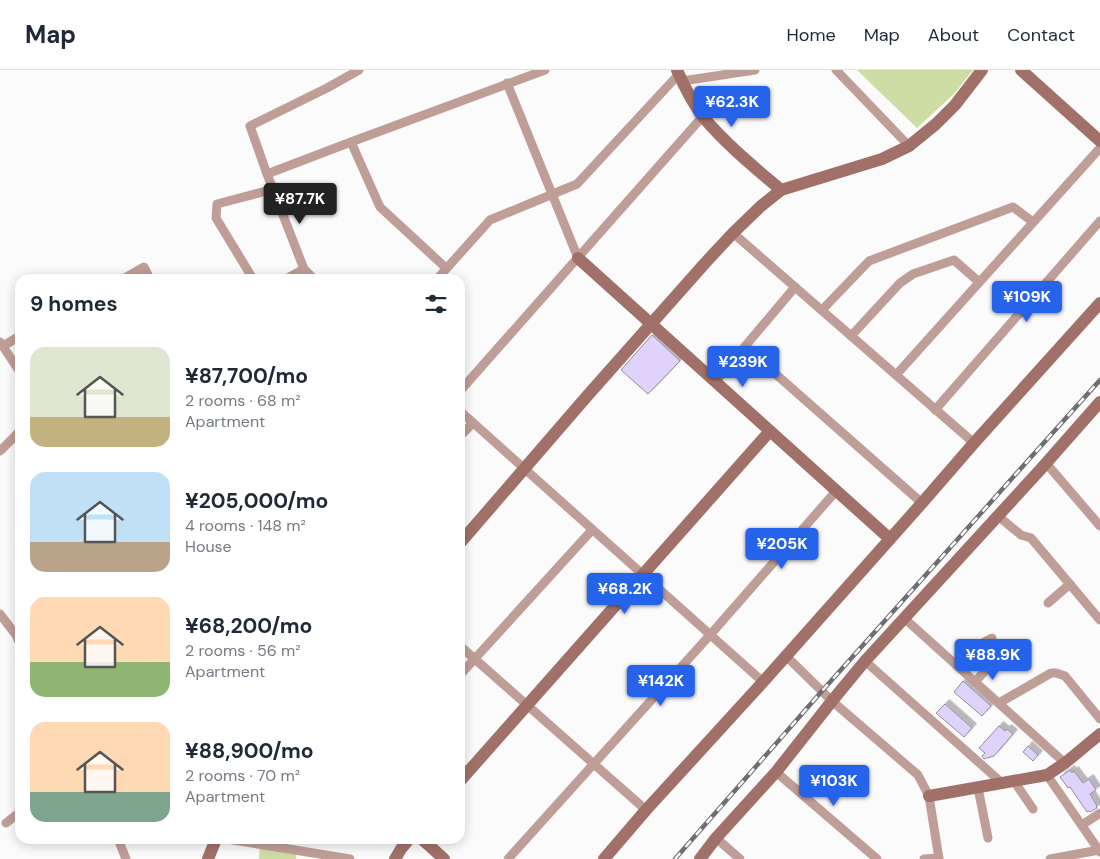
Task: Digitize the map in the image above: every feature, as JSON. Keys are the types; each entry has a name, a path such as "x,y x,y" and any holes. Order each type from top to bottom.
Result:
{"street":[{"path":"309,274 304,269 250,126 359,70"},
{"path":"514,70 519,80"},
{"path":"267,174 545,70"},
{"path":"441,274 490,220 577,184 679,75 755,70"},
{"path":"836,70 909,146"},
{"path":"465,537 588,395 733,233 781,190 882,158 909,146 936,124 982,70"},
{"path":"1020,70 1100,141"},
{"path":"679,75 703,116 728,144 781,190"},
{"path":"507,83 578,258 890,539"},
{"path":"465,385 703,116"},
{"path":"351,142 380,207 446,268"},
{"path":"896,375 1100,148"},
{"path":"250,274 216,218 217,204 274,189"},
{"path":"822,310 869,261 1013,207 1033,222"},
{"path":"935,410 1100,221"},
{"path":"733,233 974,443"},
{"path":"851,336 900,283 913,274 954,260 979,282"},
{"path":"132,274 144,267 148,274"},
{"path":"295,274 304,269"},
{"path":"715,382 795,287"},
{"path":"604,859 1100,303"},
{"path":"15,338 1,344 15,365"},
{"path":"745,347 922,503"},
{"path":"700,859 716,838 776,772 865,661 1100,402"},
{"path":"465,416 763,682"},
{"path":"465,431 472,423"},
{"path":"465,775 770,431"},
{"path":"0,451 15,436"},
{"path":"1046,463 1100,526"},
{"path":"508,859 710,635 837,490"},
{"path":"998,516 1021,535 1032,538 1100,620"},
{"path":"465,670 592,530"},
{"path":"1048,603 1070,584"},
{"path":"0,614 15,634"},
{"path":"904,618 1066,762"},
{"path":"975,682 987,668 988,664 979,648 992,638"},
{"path":"465,650 646,810"},
{"path":"786,656 832,701 918,774 928,796 939,859 924,859"},
{"path":"865,661 1008,782 1033,809"},
{"path":"999,703 1050,673 1056,673 1065,676 1100,719"},
{"path":"928,796 1047,775 1100,734"},
{"path":"776,772 877,859"},
{"path":"1047,775 1100,851 1050,859"},
{"path":"978,788 988,838"},
{"path":"1082,825 1100,813"},
{"path":"6,823 15,816"},
{"path":"716,838 740,859"},
{"path":"120,844 126,859"},
{"path":"208,859 214,844"},
{"path":"258,844 350,859"},
{"path":"395,859 405,844"},
{"path":"428,844 444,859"}],"green space":[{"path":"857,70 973,70 954,94 917,128"},
{"path":"260,844 297,850 296,859 259,859"}],"building":[{"path":"652,335 680,361 648,394 621,370"},
{"path":"963,681 991,706 982,716 954,692"},
{"path":"945,704 972,728 964,737 936,713"},
{"path":"999,726 1013,734 994,756 984,759 982,756 985,753 979,748"},
{"path":"1028,746 1038,755 1033,761 1023,752"},
{"path":"1070,770 1072,773 1074,771 1083,783 1089,779 1096,790 1090,794 1097,808 1087,812 1070,787 1068,788 1060,777"}],"railway":[{"path":"675,859 822,691 1100,380"}]}
